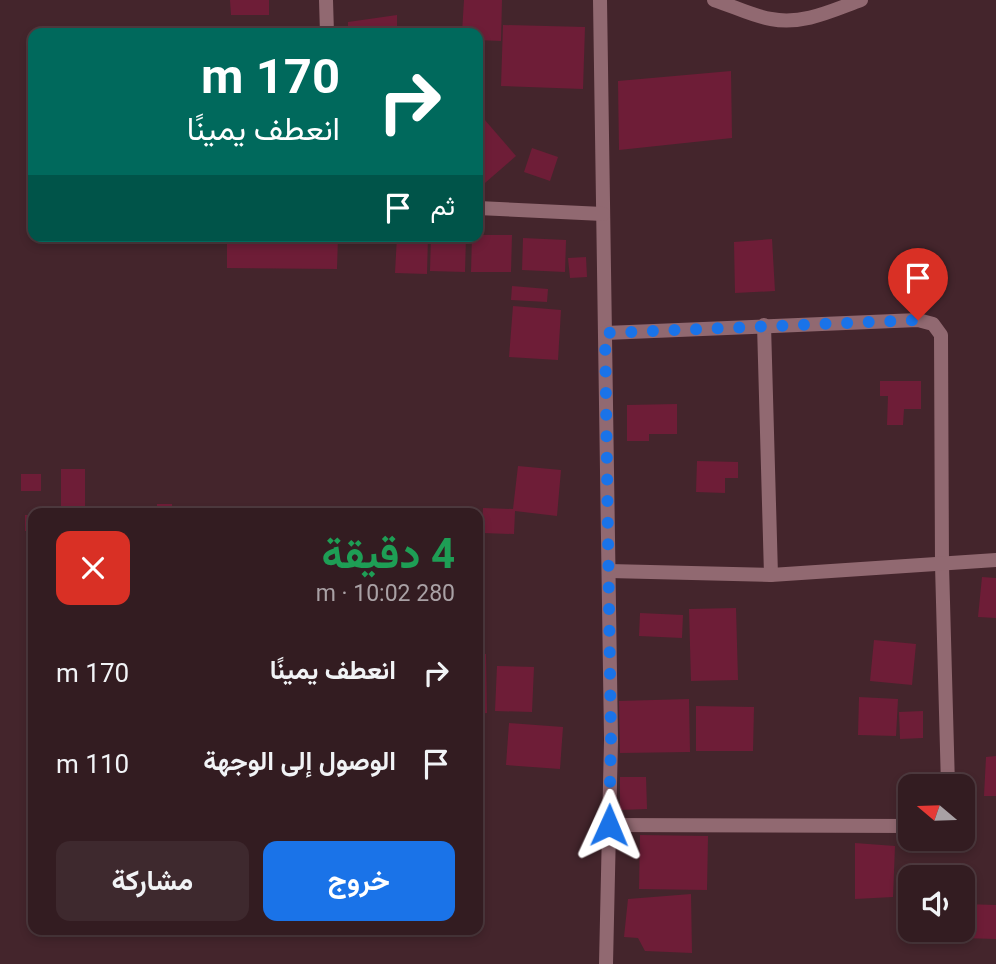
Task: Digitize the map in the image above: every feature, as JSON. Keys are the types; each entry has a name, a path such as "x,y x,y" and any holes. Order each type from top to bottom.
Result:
{"street":[{"path":"327,0 327,28"},
{"path":"600,0 609,571 606,964"},
{"path":"714,0 769,19 790,21 807,20 861,0"},
{"path":"483,208 603,214"},
{"path":"605,333 918,320 933,324 941,335 942,565 948,774"},
{"path":"764,325 771,575"},
{"path":"609,571 670,575 771,575 996,560"},
{"path":"609,825 898,826"}],"building":[{"path":"230,0 269,0 269,15 231,15"},
{"path":"464,0 502,0 501,41 483,40 483,28 462,28"},
{"path":"397,15 397,28 348,28 348,22"},
{"path":"503,25 585,27 583,89 501,86"},
{"path":"731,71 732,138 619,150 618,81"},
{"path":"483,120 516,156 483,185"},
{"path":"532,148 558,157 550,181 524,172"},
{"path":"483,235 512,235 511,272 471,272 472,242 483,242"},
{"path":"523,238 566,240 565,272 522,270"},
{"path":"772,239 775,291 735,293 734,242"},
{"path":"227,242 338,242 337,269 227,268"},
{"path":"397,242 428,242 427,274 395,273"},
{"path":"431,242 466,242 465,272 430,271"},
{"path":"586,257 587,277 570,278 568,258"},
{"path":"512,286 548,289 547,302 511,300"},
{"path":"513,306 561,310 558,360 509,357"},
{"path":"880,381 921,381 921,409 904,409 903,425 887,425 888,396 880,396"},
{"path":"677,404 677,434 649,434 649,441 627,441 627,405"},
{"path":"697,461 738,462 738,478 725,478 725,493 696,492"},
{"path":"518,466 561,470 557,516 515,511 514,534 483,533 483,508 513,509"},
{"path":"61,469 85,469 85,508 61,508"},
{"path":"21,474 41,474 41,491 21,491"},
{"path":"157,504 172,504 172,508 157,508"},
{"path":"25,515 28,515 28,531 25,531"},
{"path":"982,577 996,578 996,618 978,617"},
{"path":"736,608 738,680 691,681 689,609"},
{"path":"640,613 683,615 682,638 639,636"},
{"path":"874,640 916,644 912,685 870,681"},
{"path":"483,654 486,654 487,713 483,713"},
{"path":"497,666 534,667 532,712 495,711"},
{"path":"859,697 898,699 896,736 858,735"},
{"path":"689,699 690,752 620,753 619,701"},
{"path":"696,706 754,707 753,751 696,751"},
{"path":"923,711 923,738 900,739 899,712"},
{"path":"509,723 563,727 560,769 506,765"},
{"path":"996,756 996,796 984,796 986,757"},
{"path":"620,777 646,777 647,809 620,810"},
{"path":"640,835 708,836 707,890 639,889"},
{"path":"855,843 895,846 893,897 855,899"},
{"path":"691,894 692,953 645,951 638,938 624,937 628,899"},
{"path":"975,904 996,905 996,939 975,938"}],"route":[{"path":"609,825 611,740 605,333 811,322 918,320"}]}
